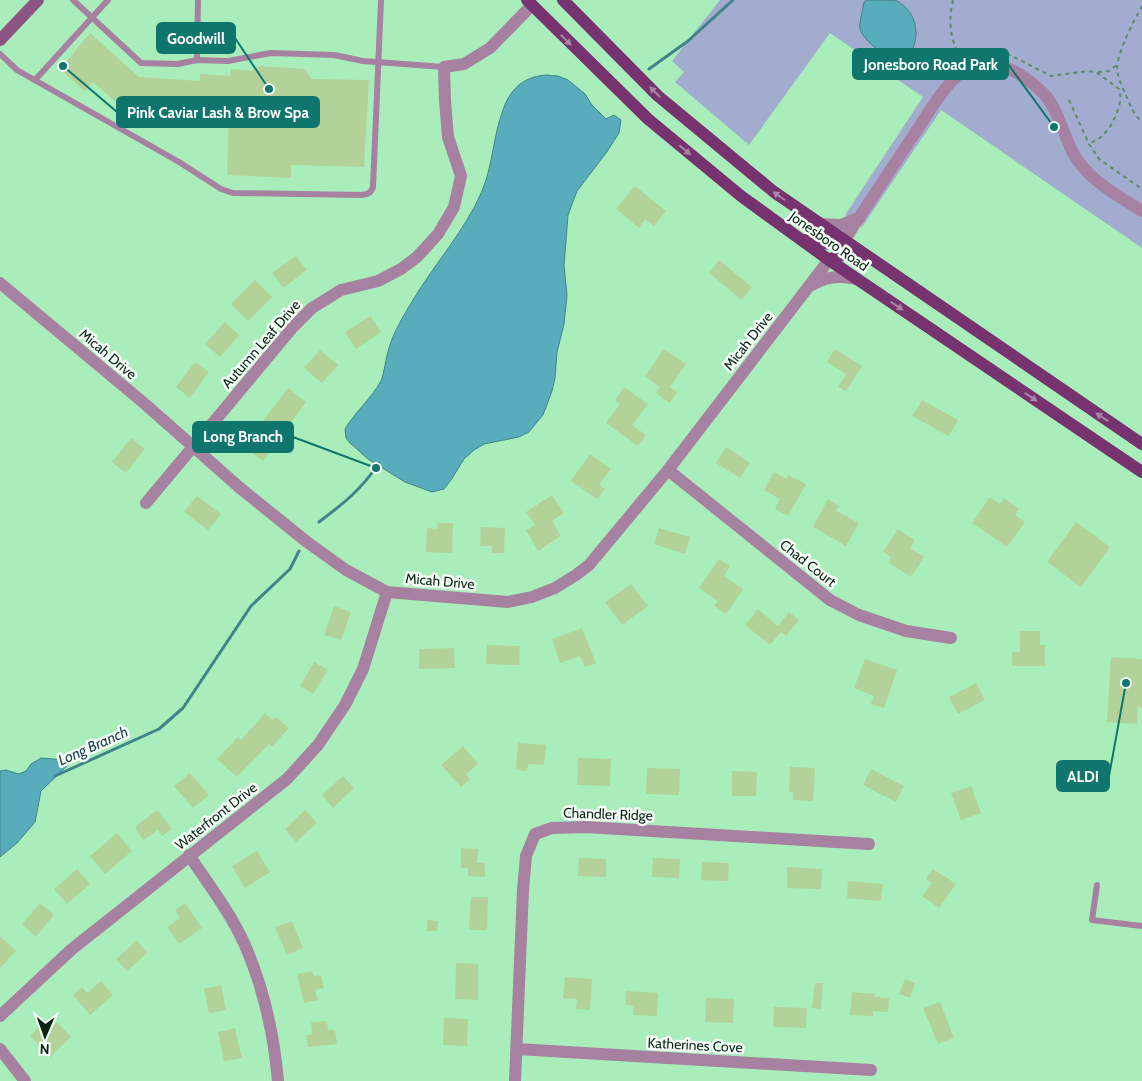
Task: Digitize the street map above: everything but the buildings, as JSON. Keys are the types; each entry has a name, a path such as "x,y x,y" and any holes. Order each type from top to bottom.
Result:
{"main road":[{"name":"Jonesboro Road","path":"563,0 658,96 748,172 881,267 1142,444"},
{"name":"Jonesboro Road","path":"532,2 648,119 741,196 856,279 1142,472"},
{"path":"796,236 817,243 844,241"},
{"path":"829,260 838,256 854,255 881,267"}],"street":[{"path":"0,40 38,0"},
{"path":"444,67 464,64 490,48 532,2"},
{"path":"844,241 947,87 962,71 972,66 996,64 1006,67 1033,84 1052,104 1073,153 1082,166 1093,178 1142,211"},
{"name":"Autumn Leaf Drive","path":"146,503 293,327 312,308 341,290 378,281 401,269 417,257 438,234 454,207 461,176 448,137 444,102 444,67"},
{"path":"819,224 841,225 860,216"},
{"name":"Micah Drive","path":"0,283 145,404 240,488 307,542 346,570 387,592 508,602 532,597 555,588 576,576 589,565 668,470 829,260"},
{"path":"808,288 820,280 836,276 856,279"},
{"name":"Chad Court","path":"668,470 830,600 859,616 897,628 951,638"},
{"name":"Waterfront Drive","path":"0,1016 72,949 287,779 318,745 345,705 363,669 387,592"},
{"name":"Chandler Ridge","path":"515,1081 523,890 526,856 535,834 552,828 585,827 869,844"},
{"path":"189,856 226,911 244,943 268,1016 278,1081"},
{"path":"0,1049 25,1081"},
{"name":"Katherines Cove","path":"517,1049 870,1070"}],"lane":[{"path":"73,0 141,63 178,64 197,60 228,61 271,54 334,55 379,62 444,67"},
{"path":"34,80 108,0"},
{"path":"197,60 198,0"},
{"path":"0,54 17,70 179,162 221,190 233,193 362,195 368,194 372,191 373,187 381,0"},
{"path":"1097,885 1092,920 1142,926"}],"path":[{"path":"953,0 950,17 952,38 954,46 962,59"},
{"path":"1142,6 1130,29 1117,71 1134,113 1142,122"},
{"path":"978,52 1006,53 1051,76 1088,71 1109,71 1118,64"},
{"path":"959,63 968,56"},
{"path":"1089,144 1104,134 1110,126 1118,108 1120,92 1119,89 1096,72"},
{"path":"1120,92 1124,91"},
{"path":"1069,100 1089,144 1099,159 1142,189"}],"shaded area":[{"path":"720,0 1142,0 1142,248 941,110 862,227 845,215 923,97 830,33 749,145 675,82 684,72 672,61"},
{"path":"866,0 897,1 912,16 916,35 913,48 906,62 896,61 885,55 865,38 860,29 860,23"},
{"path":"547,75 558,76 568,80 585,94 592,105 606,119 614,115 621,120 619,133 577,191 568,215 564,266 567,295 564,324 557,352 552,391 543,415 529,432 519,437 484,444 474,450 464,459 444,489 432,492 405,482 368,459 346,438 345,429 381,381 389,348 399,323 475,206 486,181 497,130 506,103 519,85 531,78"},
{"path":"41,758 67,760 68,765 41,791 35,822 17,843 0,857 0,771 6,770 19,774 26,771 31,764"}],"waterway":[{"name":"Long Branch","path":"649,69 688,41 733,0"},
{"name":"Long Branch","path":"319,522 352,496 379,463"},
{"name":"Long Branch","path":"55,776 159,729 183,708 251,606 290,569 299,551"}],"place":[{"name":"Pink Caviar Lash & Brow Spa","path":"63,66"},
{"name":"Goodwill","path":"269,89"},
{"name":"Jonesboro Road Park","path":"1054,127"},
{"name":"Long Branch","path":"376,468"},
{"name":"ALDI","path":"1126,683"}]}
